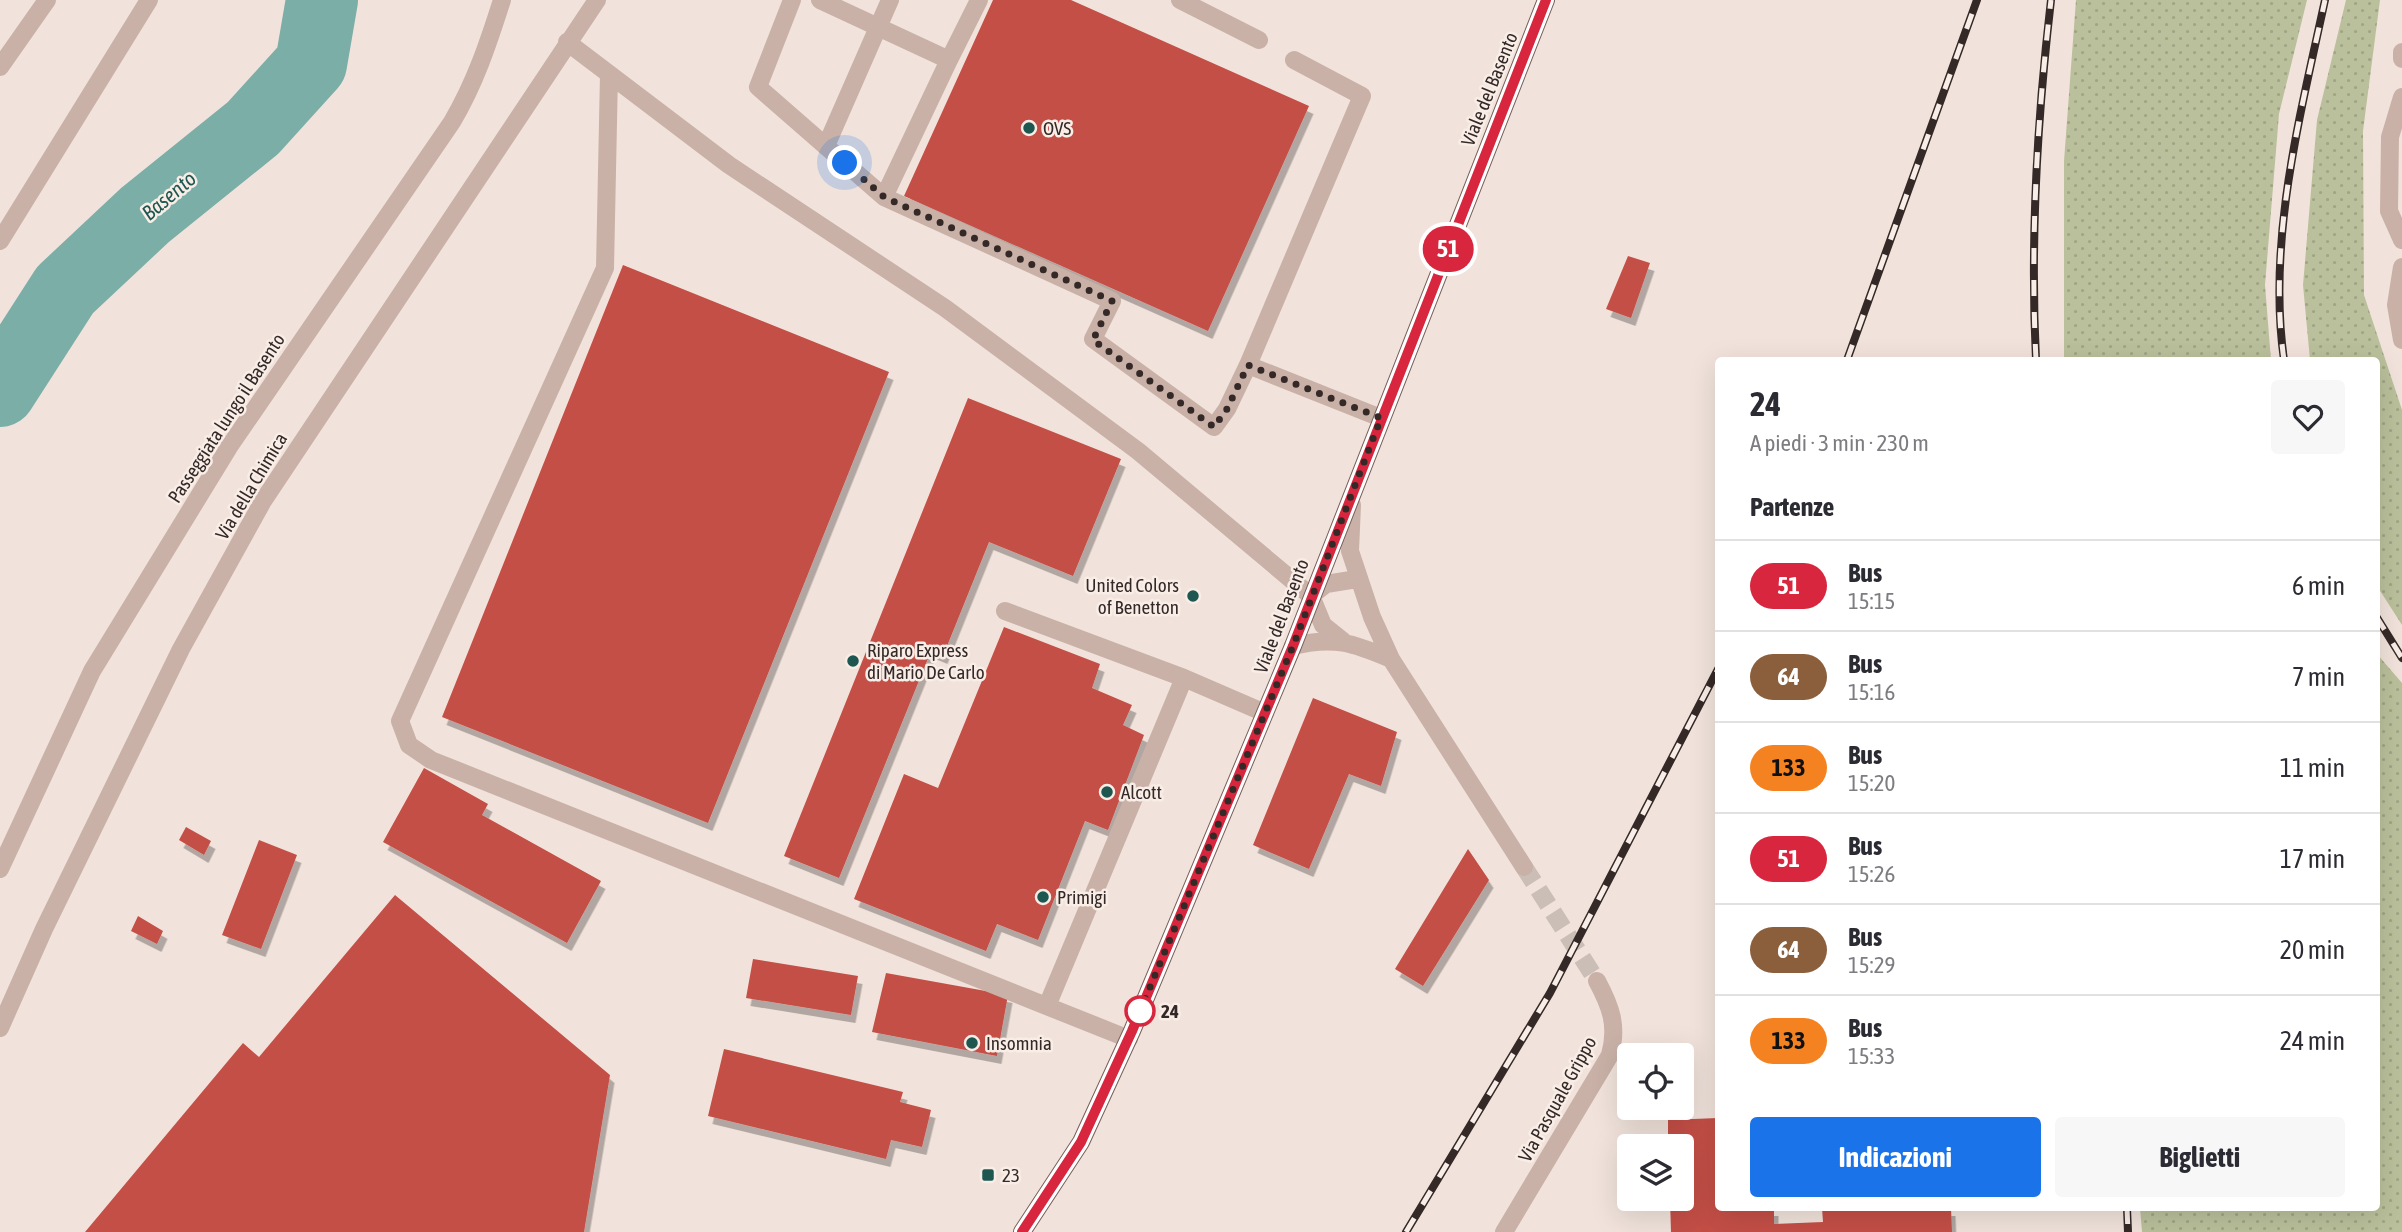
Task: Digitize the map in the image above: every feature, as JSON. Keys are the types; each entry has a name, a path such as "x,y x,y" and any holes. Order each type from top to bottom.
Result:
{"main road":[{"name":"Viale del Basento","path":"1022,1232 1081,1142 1129,1039 1293,646 1546,0"}],"street":[{"path":"0,67 47,0"},
{"path":"0,241 149,0"},
{"name":"Passeggiata lungo il Basento","path":"0,869 92,671 229,447 452,122 476,79 502,0"},
{"name":"Via della Chimica","path":"0,1028 44,929 181,649 263,501 597,0"},
{"path":"792,0 758,87 884,197 1112,301 1093,340 1214,427 1227,409 1248,365 1362,96 1294,60"},
{"path":"820,0 949,60"},
{"path":"826,146 890,0"},
{"path":"884,197 979,0"},
{"path":"1180,0 1259,40"},
{"path":"567,42 729,165 945,308 1117,435 1311,596 1323,625 1343,641 1391,659"},
{"path":"2402,52 2402,59"},
{"path":"609,74 606,268 400,721 409,745 431,760 1129,1039"},
{"path":"2402,97 2390,137 2389,211 2402,240"},
{"path":"2402,267 2396,305 2402,340"},
{"path":"1248,365 1381,418"},
{"path":"1356,482 1349,524 1350,551 1357,579 1391,659 1524,867"},
{"path":"1311,596 1326,584 1357,579"},
{"path":"1005,611 1184,678 1265,713"},
{"path":"1293,646 1317,640 1343,641"},
{"path":"1047,1006 1184,678"},
{"name":"Via Pasquale Grippo","path":"1504,1232 1610,1055 1615,1027 1611,1005 1597,981"}],"green space":[{"path":"2076,0 2307,0 2279,114 2265,285 2271,357 2064,357 2064,161"},
{"path":"2346,0 2380,0 2363,131 2364,295 2402,410 2402,625 2380,591 2380,357 2310,357 2303,285 2317,120"},
{"path":"2380,657 2402,683 2402,1232 2142,1232 2140,1211 2380,1211"}],"building":[{"path":"993,0 1071,0 1309,106 1208,331 904,196"},
{"path":"1628,256 1650,263 1631,318 1606,309"},
{"path":"623,265 889,372 708,823 442,717"},
{"path":"968,398 1121,459 1073,576 989,542 943,656 931,651 839,878 784,856"},
{"path":"1004,627 1100,664 1092,688 1132,705 1123,725 1144,735 1108,830 1085,821 1038,940 997,924 986,951 854,899 904,774 938,788"},
{"path":"1313,698 1397,732 1381,786 1349,774 1309,869 1253,845"},
{"path":"424,768 488,804 482,815 601,881 567,943 383,842"},
{"path":"186,827 211,841 204,855 179,840"},
{"path":"259,840 297,855 261,949 222,935"},
{"path":"1468,849 1489,880 1423,986 1395,969"},
{"path":"395,895 610,1075 584,1232 85,1232 243,1043 259,1057"},
{"path":"138,916 163,931 157,944 131,931"},
{"path":"753,959 858,976 851,1015 746,998"},
{"path":"886,973 1008,995 997,1056 872,1032"},
{"path":"724,1049 903,1092 900,1102 931,1110 922,1147 891,1140 886,1159 708,1116"},
{"path":"1715,1118 1715,1211 1774,1211 1774,1224 1823,1222 1822,1211 1951,1211 1952,1232 1671,1232 1670,1211 1694,1211 1694,1134 1668,1134 1668,1120"}],"waterway":[{"name":"Basento","path":"0,391 65,290 145,215 253,128 311,64 322,0"}],"tunnel":[{"path":"1524,867 1597,981"}],"railway":[{"path":"1848,357 1977,0"},
{"path":"2036,357 2036,180 2051,0"},
{"path":"2284,357 2280,315 2283,224 2297,134 2325,0"},
{"path":"2380,622 2402,658"},
{"path":"1406,1232 1550,993 1715,675"},
{"path":"2127,1211 2128,1232"}],"bus line":[{"name":"51","path":"1022,1232 1081,1142 1132,1031 1293,646 1546,0"}],"place":[{"name":"OVS","path":"1029,128"},
{"name":"United Colors of Benetton","path":"1193,596"},
{"name":"Riparo Express di Mario De Carlo","path":"853,661"},
{"name":"Alcott","path":"1107,792"},
{"name":"Primigi","path":"1043,897"},
{"name":"24","path":"1140,1011"},
{"name":"Insomnia","path":"972,1043"},
{"name":"23","path":"988,1175"}],"route":[{"path":"845,163 884,197 1112,301 1093,340 1214,427 1227,409 1248,365 1381,418 1293,646 1140,1011"}]}
